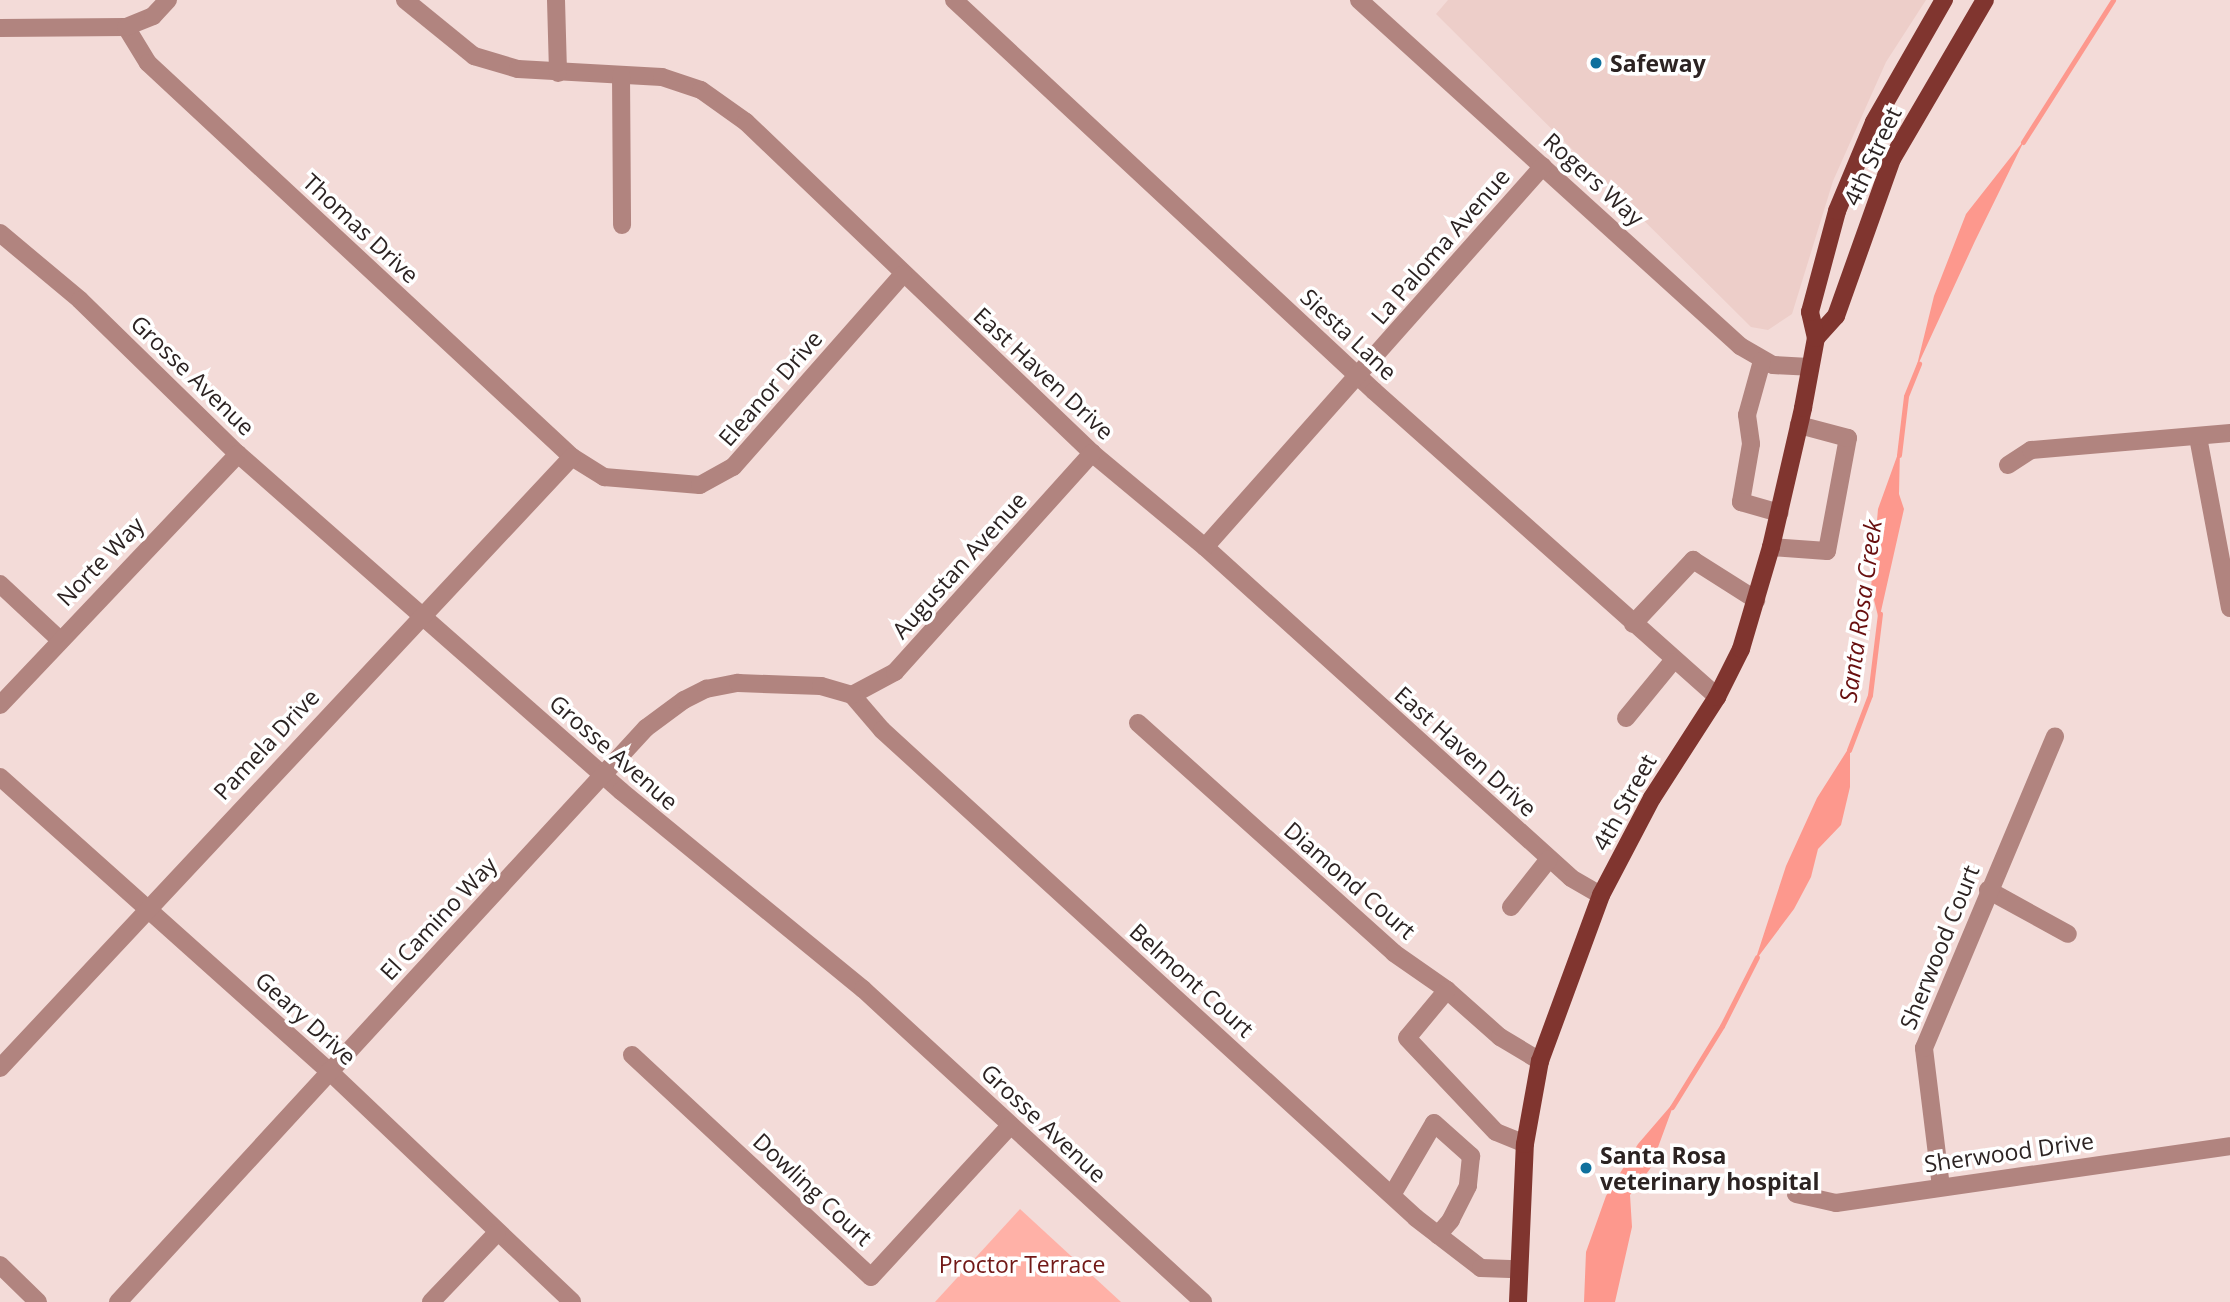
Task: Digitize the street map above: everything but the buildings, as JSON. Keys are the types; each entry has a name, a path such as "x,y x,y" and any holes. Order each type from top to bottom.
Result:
{"main road":[{"name":"4th Street","path":"1518,1302 1517,1269 1525,1144 1540,1061 1601,895 1652,798 1717,697 1741,649 1771,547 1799,425 1816,338 1810,312 1850,175 1944,0"},
{"name":"4th Street","path":"1816,338 1836,316 1892,159 1985,0"}],"street":[{"path":"0,28 126,27 153,16 168,0"},
{"name":"East Haven Drive","path":"405,0 474,55 518,69 662,77 712,98 746,122 1091,453 1205,547 1549,859 1571,878 1601,895"},
{"path":"556,0 558,73"},
{"name":"Siesta Lane","path":"954,0 1358,376 1672,662 1717,697"},
{"name":"Rogers Way","path":"1359,0 1762,361"},
{"name":"Thomas Drive","path":"126,27 148,64 572,457"},
{"path":"621,75 622,225"},
{"name":"La Paloma Avenue","path":"1205,547 1543,166"},
{"name":"Grosse Avenue","path":"0,233 80,300 238,454 603,775 863,989 1203,1302"},
{"name":"Eleanor Drive","path":"572,457 604,477 653,484 700,485 733,467 903,274"},
{"path":"1779,513 1741,502 1751,444 1747,415 1762,361 1809,367"},
{"path":"1771,547 1828,551 1848,439 1799,425"},
{"path":"2008,465 2031,450 2230,433"},
{"path":"2198,437 2230,608"},
{"name":"Augustan Avenue","path":"852,695 895,672 1091,453"},
{"name":"Norte Way","path":"0,705 59,639 238,454"},
{"name":"Pamela Drive","path":"0,1068 147,907 572,457"},
{"path":"1633,624 1692,560 1756,600"},
{"path":"0,584 59,639"},
{"path":"1626,718 1672,662"},
{"name":"El Camino Way","path":"118,1302 646,728 706,690 738,683 821,687 852,695"},
{"name":"Belmont Court","path":"852,695 882,730 1438,1235 1481,1268 1517,1269"},
{"name":"Diamond Court","path":"1138,723 1394,953 1447,990 1500,1037 1540,1061"},
{"name":"Sherwood Court","path":"1941,1187 1924,1048 1988,890 2055,736"},
{"name":"Geary Drive","path":"0,777 329,1071 572,1302"},
{"path":"1511,907 1549,859"},
{"path":"1988,890 2068,934"},
{"path":"1447,990 1407,1038 1496,1132 1525,1144"},
{"name":"Dowling Court","path":"632,1055 871,1277 1010,1126"},
{"path":"1392,1195 1434,1123 1471,1156 1468,1186 1451,1220 1438,1235"},
{"name":"Sherwood Drive","path":"1796,1194 1836,1203 2230,1146"},
{"path":"431,1302 497,1233"},
{"path":"0,1265 38,1302"}],"shaded area":[{"path":"1448,0 1926,0 1886,62 1833,181 1792,314 1768,330 1751,327 1436,14"},
{"path":"2025,139 1916,369 1934,296 1966,214"},
{"path":"1900,448 1899,494 1904,509 1879,620 1871,588 1878,509"},
{"path":"1850,746 1850,787 1841,825 1818,849 1811,877 1794,909 1755,961 1786,866 1817,798"},
{"path":"1675,1101 1650,1169 1630,1195 1632,1227 1615,1302 1584,1302 1586,1252 1606,1196 1638,1144"}],"green space":[{"name":"Proctor Terrace","path":"1020,1209 1121,1302 935,1302"}],"waterway":[{"name":"Santa Rosa Creek","path":"2023,142 2113,0"},
{"name":"Santa Rosa Creek","path":"1899,455 1906,396 1919,363"},
{"name":"Santa Rosa Creek","path":"1849,750 1870,695 1880,614"},
{"name":"Santa Rosa Creek","path":"1672,1107 1722,1026 1757,957"}],"place":[{"name":"Safeway","path":"1596,63"},
{"name":"Santa Rosa veterinary hospital","path":"1586,1168"}]}
